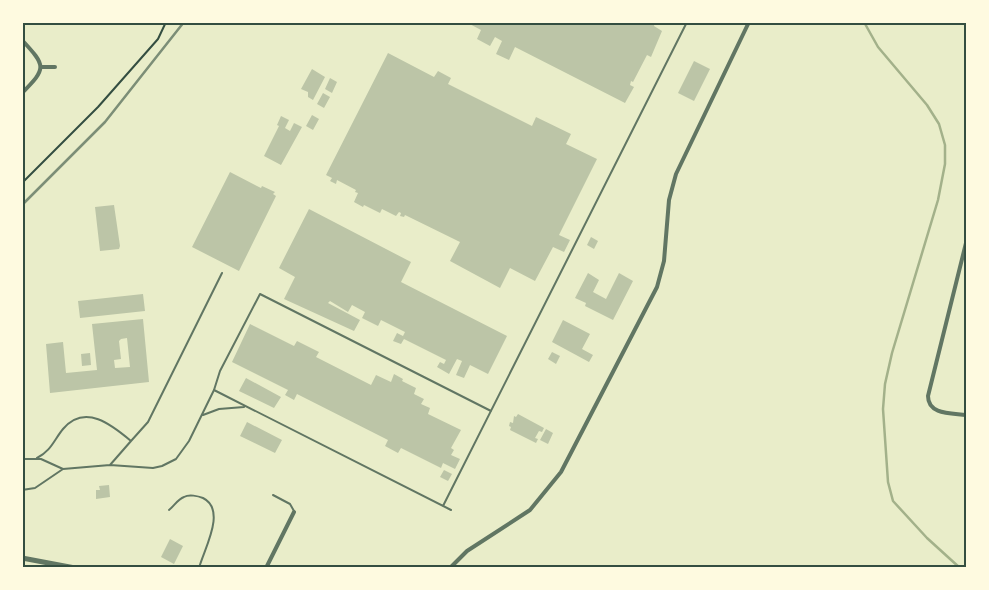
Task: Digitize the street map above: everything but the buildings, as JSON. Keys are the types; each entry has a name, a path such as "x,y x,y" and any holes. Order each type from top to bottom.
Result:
{"street":[{"path":"450,568 467,551 530,510 552,486 571,455 652,300 664,261 669,200 676,174 749,22"},
{"path":"22,40 40,59 42,67 38,77 22,93"},
{"path":"42,67 55,67"},
{"path":"966,243 928,400 933,408 966,415"},
{"path":"266,568 294,512"},
{"path":"22,558 74,568"},
{"path":"22,567 27,568"}],"lane":[{"path":"443,506 687,22"},
{"path":"110,466 148,422 222,273"},
{"path":"22,459 37,458 63,469 110,466 144,468 162,466 169,463 183,451 214,390 220,371 260,294 491,411"},
{"path":"214,390 451,510"},
{"path":"201,416 220,408 246,407"},
{"path":"37,458 48,451 64,428 72,421 80,418 98,417 105,420 131,441"},
{"path":"22,490 35,488 63,469"},
{"path":"168,510 184,496 189,495 203,498 212,506 214,520 199,568"},
{"path":"273,495 290,504 294,512"}],"path":[{"path":"22,182 98,107 158,39 166,22"}],"waterway":[{"path":"864,22 878,47 927,105 939,124 945,145 945,164 938,200 892,353 885,384 883,409 888,482 893,501 927,538 960,568"}],"railway":[{"path":"22,205 105,122 184,22"}]}
